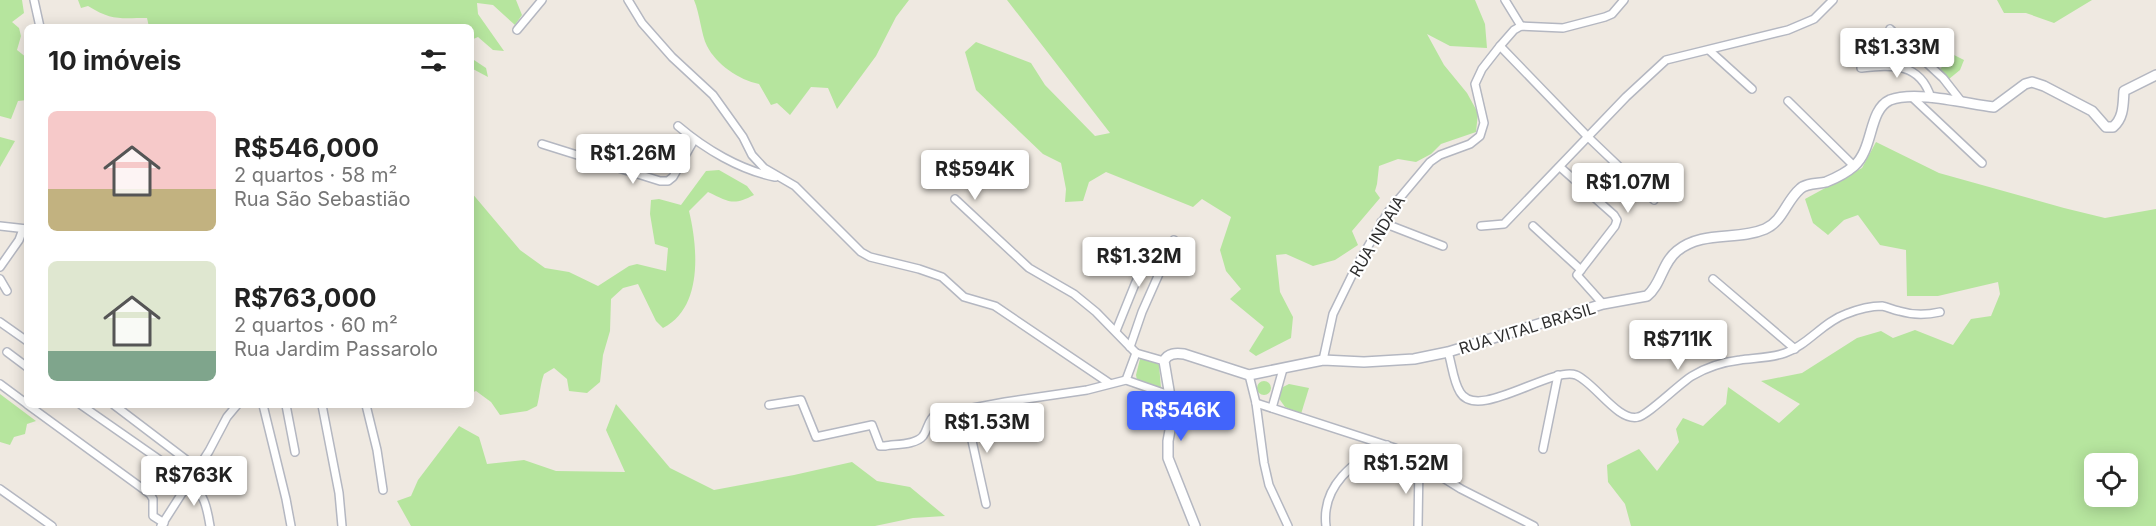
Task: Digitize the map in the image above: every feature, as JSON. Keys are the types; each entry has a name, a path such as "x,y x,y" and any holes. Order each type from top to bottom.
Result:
{"street":[{"path":"34,0 39,24"},
{"path":"517,30 542,0"},
{"path":"628,0 642,23 672,57 713,95 743,137 752,154 764,168 795,186 861,252 870,257 942,277 964,297 995,306 1109,383"},
{"path":"1505,0 1521,26 1563,28 1612,14 1624,0"},
{"path":"1482,226 1504,224 1626,97 1666,60 1788,30 1814,19 1833,0"},
{"name":"RUA INDAIA","path":"1323,360 1333,314 1381,222 1408,186 1430,162 1440,154 1470,144 1479,136 1484,123 1475,84 1479,74 1500,46 1514,30 1521,26"},
{"path":"1890,29 1943,78 1961,101"},
{"path":"1500,46 1588,137 1654,200"},
{"path":"1710,51 1752,89"},
{"path":"1862,68 1886,66 1918,75 1924,81 1931,98"},
{"path":"1788,101 1854,166 1864,153 1875,117 1885,103 1900,98 1931,98 1994,107 2025,84 2032,82 2092,111 2106,127 2114,127 2119,122 2124,91 2156,75"},
{"path":"1913,98 1982,163"},
{"path":"678,126 694,140 739,165 783,179"},
{"path":"542,144 660,181 668,181 673,177 694,140"},
{"name":"RUA VITAL BRASIL","path":"1249,375 1323,360 1397,361 1448,352 1603,304 1647,296 1652,292 1661,272 1676,252 1700,240 1763,230 1778,220 1803,186 1826,182 1842,175 1854,166"},
{"path":"1560,167 1617,220 1615,226 1579,273"},
{"path":"955,199 1029,268 1074,294 1116,331 1133,350 1164,361"},
{"path":"1381,222 1443,246"},
{"path":"0,226 24,229"},
{"path":"1533,226 1579,273 1603,304"},
{"path":"0,267 24,231"},
{"path":"1126,380 1142,312 1174,240"},
{"path":"1116,331 1154,245"},
{"path":"0,279 7,291"},
{"path":"1713,279 1795,349"},
{"path":"1448,352 1459,390 1467,398 1485,400 1497,398 1558,375 1572,374 1596,388 1622,414 1638,418 1645,415 1666,395 1693,376 1716,365 1783,354 1795,349 1834,319 1853,311 1882,306 1907,313 1940,312"},
{"path":"0,322 24,339"},
{"path":"7,352 24,365"},
{"path":"1195,526 1168,458 1168,441 1173,414 1164,361 1169,355 1175,353 1249,375 1256,403 1269,485 1288,526"},
{"path":"1272,408 1283,369"},
{"path":"1543,449 1558,375"},
{"path":"769,405 801,400 816,437 872,425 877,442 880,446 885,446 918,440 924,435 932,417 965,409 1087,390 1109,383 1126,380 1169,395"},
{"path":"0,384 24,403"},
{"path":"1256,403 1387,445 1461,489 1529,525"},
{"path":"31,408 150,494 153,500 153,516 162,524 234,408"},
{"path":"85,408 190,481 201,493 206,504 210,526"},
{"path":"118,408 197,468"},
{"path":"264,408 291,526"},
{"path":"287,408 295,452"},
{"path":"323,408 339,493 342,526"},
{"path":"367,408 377,450 383,490"},
{"path":"965,409 986,504"},
{"path":"1326,526 1327,504 1332,491 1343,476 1358,460 1387,445"},
{"path":"1418,526 1419,464"},
{"path":"0,489 52,526"}],"green space":[{"path":"0,0 22,0 24,13 12,22 19,28 21,36 17,50 24,56 24,100 18,101 11,119 0,116"},
{"path":"78,0 516,0 522,15 515,25 493,5 477,3 478,14 504,51 493,50 478,37 474,39 474,24 148,24 147,18 123,18 110,16 88,6 81,8"},
{"path":"694,0 909,0 896,17 876,56 837,109 828,88 811,87 790,115 777,103 771,105 759,84 736,75 716,59 705,41"},
{"path":"1007,0 1475,0 1485,24 1487,48 1450,46 1427,34 1444,65 1467,93 1478,113 1476,132 1441,144 1431,154 1416,162 1398,159 1379,166 1375,191 1380,198 1352,231 1358,245 1335,260 1313,266 1286,254 1276,255 1280,292 1293,317 1291,338 1256,356 1249,351 1264,327 1230,299 1241,289 1226,271 1220,250 1231,217 1202,199 1193,207 1106,172 1089,182 1083,201 1065,202 1066,189 1061,163 1043,154 976,90 965,52 976,42 1031,63 1045,85 1095,136 1110,133"},
{"path":"1997,0 2092,0 2054,23 2026,13 2004,13"},
{"path":"1954,55 1964,60 1960,70 1949,79 1939,70"},
{"path":"474,60 486,68 488,77 474,70"},
{"path":"0,137 15,141 0,167"},
{"path":"1876,142 1939,173 2105,218 2156,209 2156,526 1631,526 1625,504 1608,482 1607,465 1639,449 1657,471 1679,442 1676,429 1683,418 1703,426 1726,404 1728,387 1779,423 1800,404 1761,381 1802,373 1857,338 1881,331 1893,338 1915,330 1953,345 1971,319 1991,316 2000,294 1998,282 1938,296 1907,296 1906,250 1880,245 1858,215 1844,220 1828,235 1813,223 1805,199 1862,168"},
{"path":"719,170 747,186 754,195 736,202 708,192 689,211 694,242 694,276 691,292 676,319 663,328 656,321 638,284 623,288 611,299 610,331 603,355 600,382 587,393 569,391 567,379 554,368 544,374 537,406 527,411 500,415 491,402 474,392 474,196 520,250 545,268 569,272 598,286 629,266 637,264 666,271 668,248 655,244 650,214 651,200 659,199 681,205 706,171"},
{"path":"1140,359 1159,365 1161,388 1137,380"},
{"path":"1264,381 1269,383 1271,388 1269,393 1264,395 1259,393 1257,388 1259,383"},
{"path":"1289,384 1309,388 1301,414 1285,407 1278,397 1283,387"},
{"path":"0,394 36,421 27,424 25,434 14,437 10,445 0,442"},
{"path":"616,404 670,468 714,490 852,462 877,481 910,487 945,516 913,518 875,526 411,526 397,501 411,496 418,480 459,426 479,437 487,464 524,460 556,471 625,472 606,430"}]}
